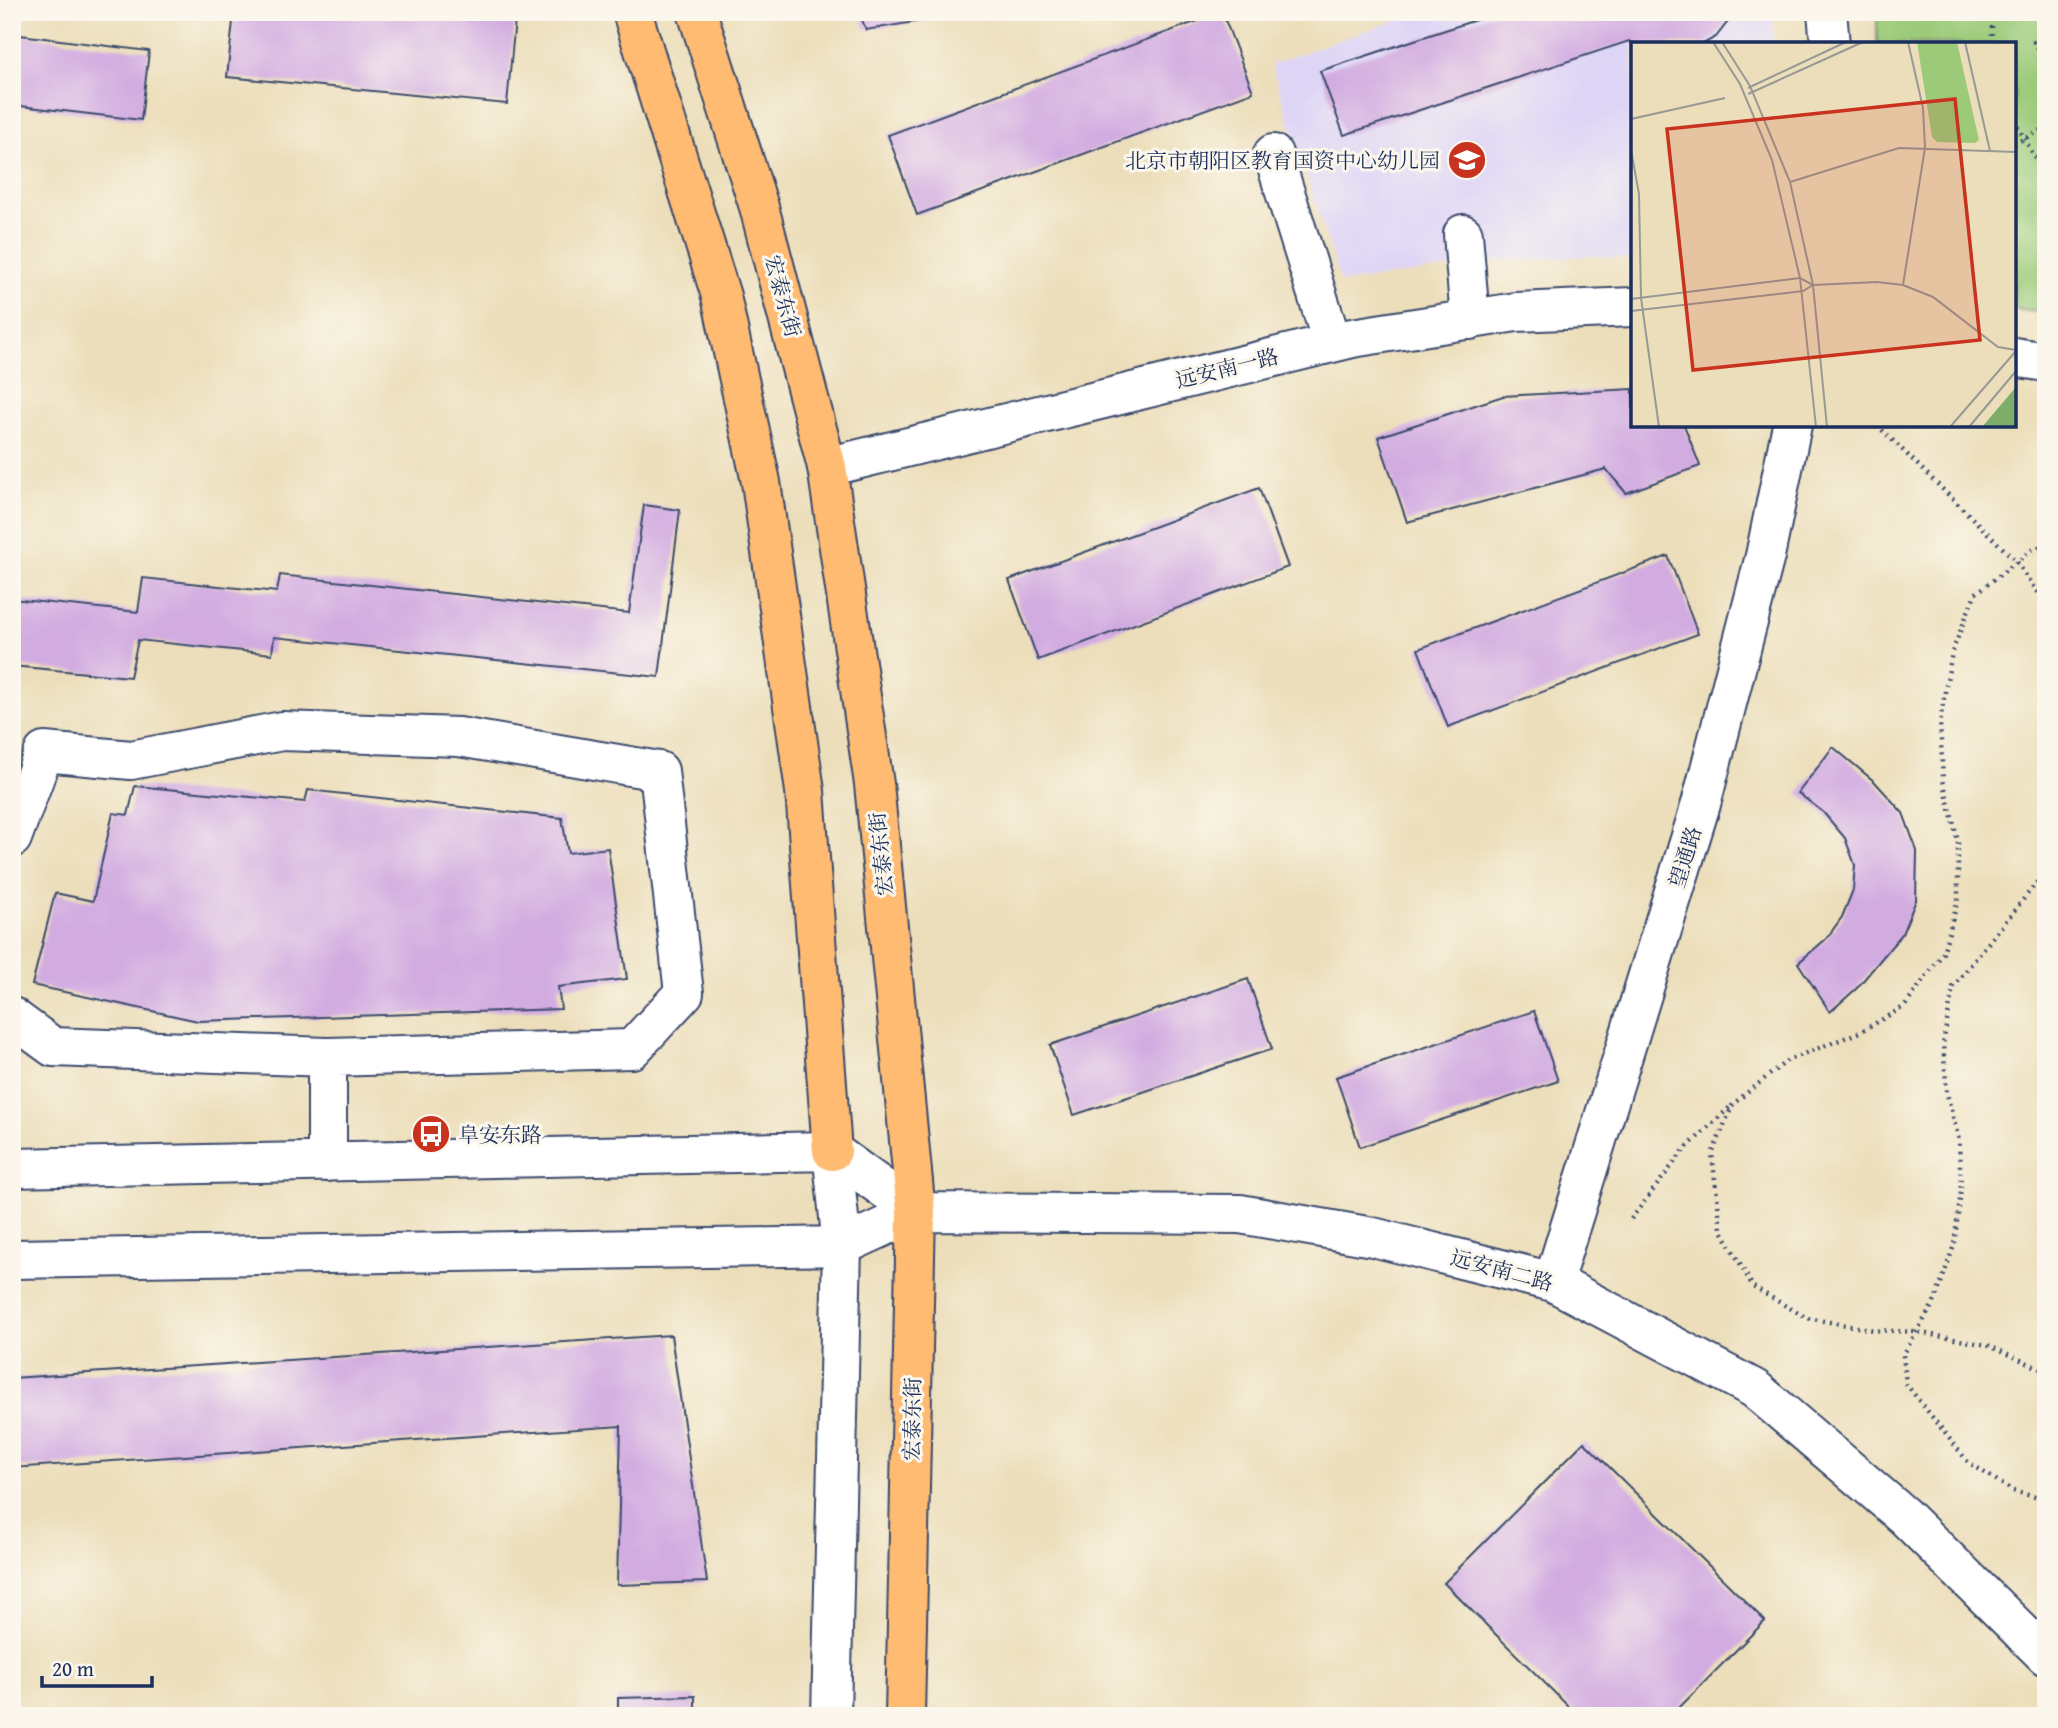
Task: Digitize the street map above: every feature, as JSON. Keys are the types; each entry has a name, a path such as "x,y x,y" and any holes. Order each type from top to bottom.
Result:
{"main road":[{"path":"632,12 721,296 761,482 805,791 832,1151"},
{"name":"宏泰东街","path":"697,12 759,207 827,467 874,784 916,1212 905,1716"}],"street":[{"path":"1827,12 1830,42"},
{"path":"1273,154 1332,342"},
{"path":"1463,234 1470,320"},
{"name":"远安南一路","path":"827,467 1332,342 1516,312 1631,307"},
{"path":"2016,357 2046,362"},
{"name":"望通路","path":"1553,1282 1701,804 1765,556 1792,427"},
{"path":"12,838 44,752 131,760 282,732 432,736 459,737 659,771 684,993 632,1049 327,1057 53,1047 12,1017"},
{"path":"327,1057 327,1162"},
{"path":"831,1716 842,1245 832,1151"},
{"path":"12,1168 832,1151 916,1212 842,1245 12,1259"},
{"name":"远安南二路","path":"916,1212 1240,1214 1373,1237 1553,1282 1755,1389 1904,1517 2046,1656"}],"path":[{"path":"1992,12 1992,42"},
{"path":"2046,33 2034,42 2046,64"},
{"path":"2016,124 2046,177"},
{"path":"2016,142 2046,127"},
{"path":"1879,427 2017,562 2046,606"},
{"path":"1631,1219 1684,1150 1733,1104 1788,1060 1860,1032 1905,1006 1943,953 1958,900 1958,842 1943,780 1940,721 1952,652 1976,594 2032,550 2046,544"},
{"path":"2046,871 1953,987 1943,1044 1947,1094 1959,1140 1961,1192 1954,1245 1935,1301 1903,1355 1906,1384 1968,1462 2013,1490 2046,1500"},
{"path":"1733,1104 1712,1154 1721,1229 1753,1287 1807,1318 1874,1330 1916,1332 1987,1345 2046,1371"}],"shaded area":[{"name":"北京市朝阳区教育国资中心幼儿园","path":"1420,12 1773,12 1773,42 1631,42 1631,259 1592,256 1498,261 1341,283 1271,64"}],"green space":[{"path":"1877,12 2046,12 2046,313 2016,309 2016,42 1877,42"}],"building":[{"path":"234,12 439,12 515,20 507,104 227,77"},
{"path":"859,12 964,12 964,14 866,30"},
{"path":"1222,12 1253,92 917,215 888,135"},
{"path":"1500,12 1732,12 1716,37 1707,42 1629,41 1344,135 1320,71"},
{"path":"12,34 149,51 141,120 12,105"},
{"path":"1631,389 1631,427 1685,427 1700,466 1626,493 1606,469 1407,522 1378,437 1503,396"},
{"path":"1259,488 1288,567 1038,660 1009,580"},
{"path":"644,505 680,510 659,677 274,637 272,654 138,640 130,677 12,666 12,599 138,612 143,578 277,592 280,575 629,613"},
{"path":"1668,556 1698,634 1448,727 1418,649"},
{"path":"1833,747 1875,782 1903,813 1917,851 1916,900 1902,934 1857,988 1830,1012 1798,963 1826,939 1842,917 1853,890 1855,865 1845,838 1823,812 1798,793"},
{"path":"135,786 305,802 308,790 562,818 568,853 608,848 627,979 558,987 561,1009 198,1021 32,985 55,893 93,901 113,813 128,815"},
{"path":"1248,979 1272,1049 1074,1115 1050,1045"},
{"path":"1534,1011 1558,1081 1360,1147 1336,1077"},
{"path":"671,1335 707,1582 617,1585 621,1426 12,1468 12,1378"},
{"path":"1584,1442 1765,1621 1671,1716 1578,1716 1444,1583"},
{"path":"695,1696 695,1716 618,1716 618,1698"}],"place":[{"name":"北京市朝阳区教育国资中心幼儿园","path":"1467,160"},
{"name":"阜安东路","path":"431,1134"}]}
